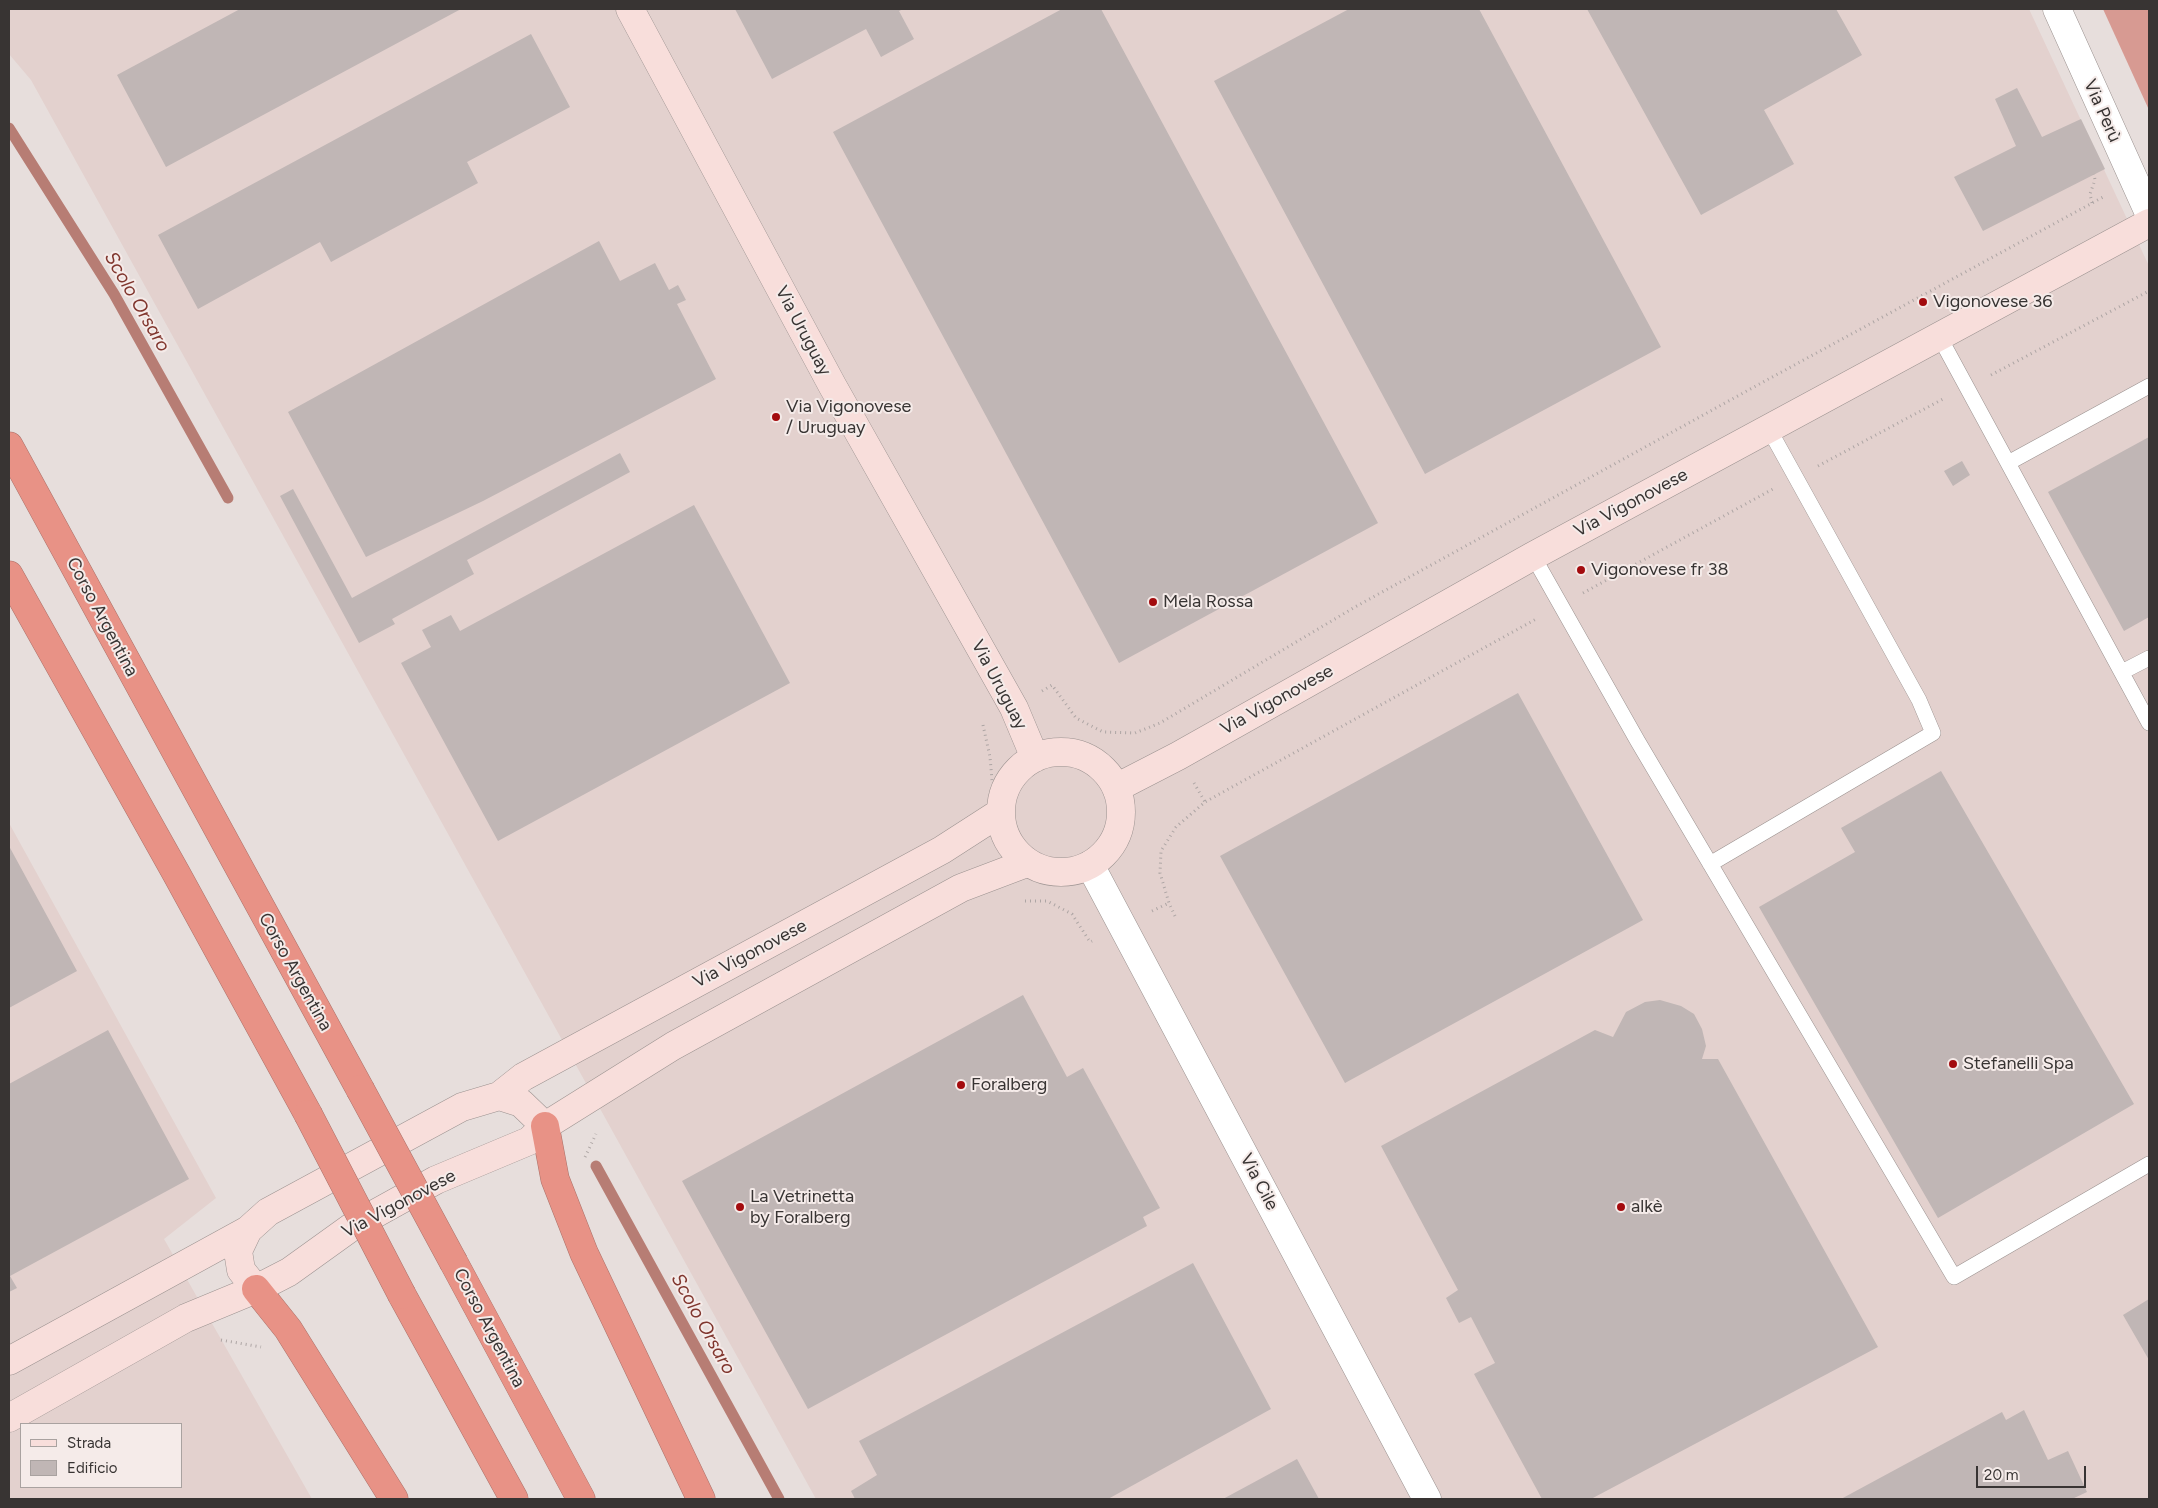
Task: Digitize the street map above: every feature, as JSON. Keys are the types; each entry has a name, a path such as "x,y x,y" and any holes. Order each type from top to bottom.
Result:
{"highway":[{"name":"Corso Argentina","path":"9,446 360,1089 581,1499"},
{"path":"9,575 308,1114 402,1295 514,1499"},
{"path":"545,1126 555,1179 584,1253 701,1499"},
{"path":"256,1289 288,1329 394,1499"}],"main road":[{"name":"Via Uruguay","path":"630,9 832,385 1014,708 1035,758"},
{"name":"Via Vigonovese","path":"1116,788 1178,756 1533,556 2149,223"},
{"path":"1052,753 1071,753 1089,758 1103,769 1116,788 1121,802 1121,820 1116,838 1105,854 1090,865 1075,871 1058,873 1042,870 1027,863 1015,852 1006,838 1000,812 1003,795 1010,780 1021,767 1035,758 1052,753"},
{"name":"Via Vigonovese","path":"9,1361 248,1230 268,1212 462,1108 500,1096 523,1077 942,850 1000,812"},
{"name":"Via Vigonovese","path":"9,1418 186,1318 256,1289 289,1272 353,1226 436,1180 529,1141 545,1126 673,1046 961,888 1027,863"},
{"path":"500,1096 521,1103 545,1126"},
{"name":"Via Vigonovese","path":"248,1230 238,1251 241,1270 256,1289"}],"street":[{"name":"Via Perù","path":"2057,9 2149,213"},
{"name":"Via Cile","path":"1090,865 1427,1499"}],"lane":[{"path":"1939,336 2149,723"},
{"path":"2008,463 2149,386"},
{"path":"1710,864 1933,734 1919,700 1770,429"},
{"path":"1533,556 1637,740 1954,1278 2149,1164"},
{"path":"2122,672 2149,658"}],"path":[{"path":"1052,685 1076,718 1103,732 1135,733 1160,723 1363,602 2092,203"},
{"path":"2006,368 2149,291"},
{"path":"1811,470 1947,397"},
{"path":"1578,596 1780,485"},
{"path":"1175,916 1160,873 1162,851 1176,827 1205,802 1542,616"},
{"path":"1024,901 1047,901 1072,914 1090,942"}],"shaded area":[{"path":"9,9 2029,9 2149,266 2149,1499 816,1499 31,80 9,54"},
{"path":"2103,9 2149,9 2149,110"},
{"path":"9,823 216,1198 164,1239 312,1499 9,1499"}],"building":[{"path":"240,9 461,9 166,167 117,75"},
{"path":"735,9 903,9 899,11 914,39 881,57 866,29 772,79"},
{"path":"1062,9 1101,9 1378,523 1119,663 833,132"},
{"path":"1349,9 1479,9 1661,347 1425,474 1214,81"},
{"path":"1587,9 1836,9 1862,55 1764,110 1794,164 1701,215"},
{"path":"531,34 570,107 467,162 478,183 331,262 320,242 198,309 158,235"},
{"path":"2017,88 2042,137 2081,119 2105,169 1983,231 1954,177 2016,146 1995,99"},
{"path":"599,241 620,281 655,263 669,290 678,285 686,300 677,304 716,379 483,501 366,557 288,412"},
{"path":"2149,437 2149,617 2124,631 2048,492"},
{"path":"620,453 630,472 467,560 474,574 392,619 395,624 359,643 280,496 293,489 352,598"},
{"path":"1962,461 1970,475 1953,486 1944,471"},
{"path":"694,505 790,683 498,841 401,663 431,647 422,630 451,615 460,631"},
{"path":"1518,693 1643,920 1345,1083 1220,856"},
{"path":"1941,771 2134,1104 1938,1218 1759,907 1855,852 1841,828"},
{"path":"9,846 77,971 9,1008"},
{"path":"1023,995 1067,1077 1083,1068 1160,1208 1143,1217 1147,1226 808,1409 682,1181"},
{"name":"alkè","path":"1660,1000 1681,1006 1694,1014 1702,1029 1706,1046 1702,1059 1718,1059 1878,1347 1591,1499 1542,1499 1474,1374 1495,1363 1471,1317 1459,1323 1446,1298 1458,1290 1381,1146 1595,1030 1613,1037 1626,1012 1645,1002"},
{"path":"108,1030 189,1179 10,1276 17,1288 9,1292 9,1084"},
{"path":"1193,1263 1271,1409 1108,1499 855,1499 851,1491 877,1475 859,1441"},
{"path":"2149,1299 2149,1360 2123,1315"},
{"path":"2024,1410 2048,1460 2068,1451 2087,1492 2072,1499 1841,1499 2002,1412 2006,1420"},
{"path":"1297,1459 1319,1499 1223,1499"}],"waterway":[{"name":"Scolo Orsaro","path":"9,128 114,294 228,498"},
{"name":"Scolo Orsaro","path":"596,1166 779,1499"}],"place":[{"name":"Vigonovese 36","path":"1923,302"},
{"name":"Via Vigonovese / Uruguay","path":"776,417"},
{"name":"Vigonovese fr 38","path":"1581,570"},
{"name":"Mela Rossa","path":"1153,602"},
{"name":"Stefanelli Spa","path":"1953,1064"},
{"name":"Foralberg","path":"961,1085"},
{"name":"La Vetrinetta by Foralberg","path":"740,1207"},
{"name":"alkè","path":"1621,1207"}]}
